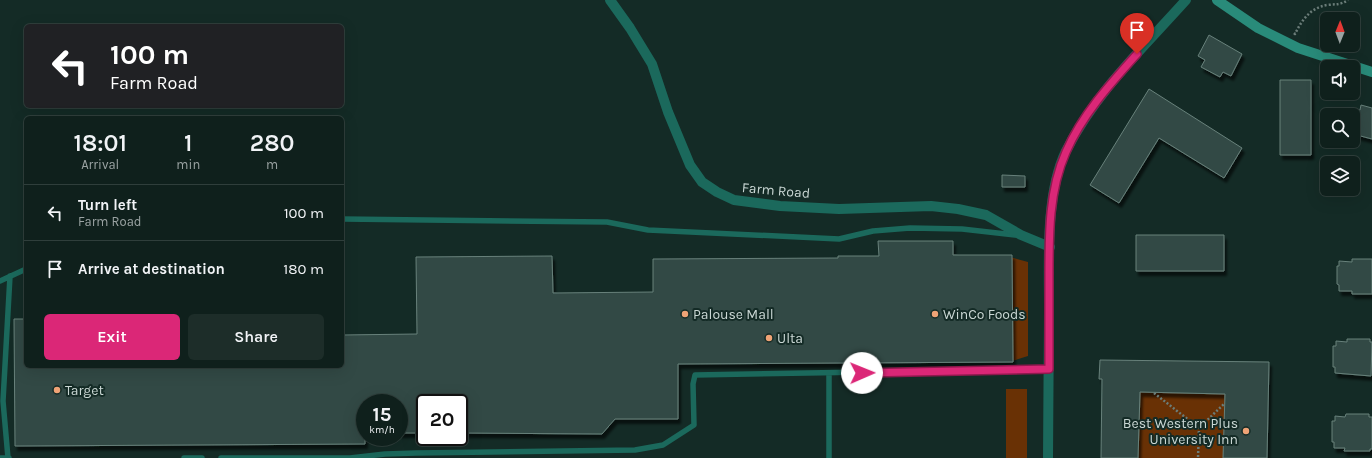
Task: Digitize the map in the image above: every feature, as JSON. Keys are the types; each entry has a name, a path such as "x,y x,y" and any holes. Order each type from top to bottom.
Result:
{"street":[{"name":"Farm Road","path":"610,0 630,28 652,64 668,112 690,165 702,182 717,192 734,200 780,206 839,209 931,206 958,210 986,215 1022,235 1050,247"},
{"path":"1048,458 1050,247 1052,205 1057,180 1065,153 1079,127 1107,88 1186,0"},
{"path":"1217,0 1258,28 1298,48 1372,72"}],"lane":[{"path":"344,219 606,222 648,230 839,239 873,231 910,228 962,229 1022,235"},
{"path":"0,281 24,271"},
{"path":"0,458 9,458 3,401 10,276"},
{"path":"221,458 350,458 385,454 502,455 635,450 663,445 694,425 693,384 695,376 1049,369"},
{"path":"829,373 829,458"},
{"path":"184,458 202,458"}],"path":[{"path":"1289,31 1295,34 1304,19 1313,10 1326,5 1342,4 1348,0"},
{"path":"1154,393 1199,428"},
{"path":"1198,458 1199,428 1224,404"}],"shaded area":[{"path":"1010,257 1028,262 1028,356 1009,362"},
{"path":"1006,389 1027,389 1027,458 1006,458"},
{"path":"1140,392 1225,394 1223,458 1138,458"}],"building":[{"path":"1209,35 1242,54 1231,76 1223,72 1220,77 1201,67 1205,60 1198,56"},
{"path":"1280,80 1311,80 1311,155 1280,155"},
{"path":"1149,89 1242,148 1224,178 1159,138 1119,203 1090,185"},
{"path":"1361,105 1372,108 1372,139 1360,136"},
{"path":"1002,175 1025,176 1025,187 1002,187"},
{"path":"1136,235 1224,235 1224,271 1136,271"},
{"path":"878,241 953,241 953,255 1012,255 1013,362 678,364 678,419 615,419 602,434 468,433 468,394 416,394 416,433 408,433 408,394 356,394 356,444 15,446 14,319 24,319 24,368 344,368 344,335 417,334 416,257 552,256 553,293 653,292 653,259 838,258 838,256 879,256"},
{"path":"1352,259 1372,259 1372,294 1352,294 1352,291 1339,291 1339,285 1337,284 1337,266 1339,266 1339,261 1352,262"},
{"path":"1347,339 1370,339 1370,342 1372,342 1371,376 1335,373 1335,367 1333,367 1333,346 1336,346 1336,341 1347,342"},
{"name":"Best Western Plus University Inn","path":"1100,360 1269,362 1267,458 1223,458 1225,394 1140,392 1138,458 1101,458 1102,379 1099,379"},
{"path":"1346,414 1369,414 1369,417 1372,417 1372,449 1370,449 1370,451 1344,451 1345,448 1334,448 1334,442 1332,442 1332,421 1335,421 1335,416 1345,417"}],"place":[{"name":"Palouse Mall","path":"685,314"},
{"name":"WinCo Foods","path":"935,314"},
{"name":"Ulta","path":"769,338"},
{"name":"Target","path":"57,390"},
{"name":"Best Western Plus University Inn","path":"1246,431"}],"route":[{"path":"862,373 1049,369 1050,247 1052,205 1057,180 1065,153 1079,127 1107,88 1137,54"}]}
